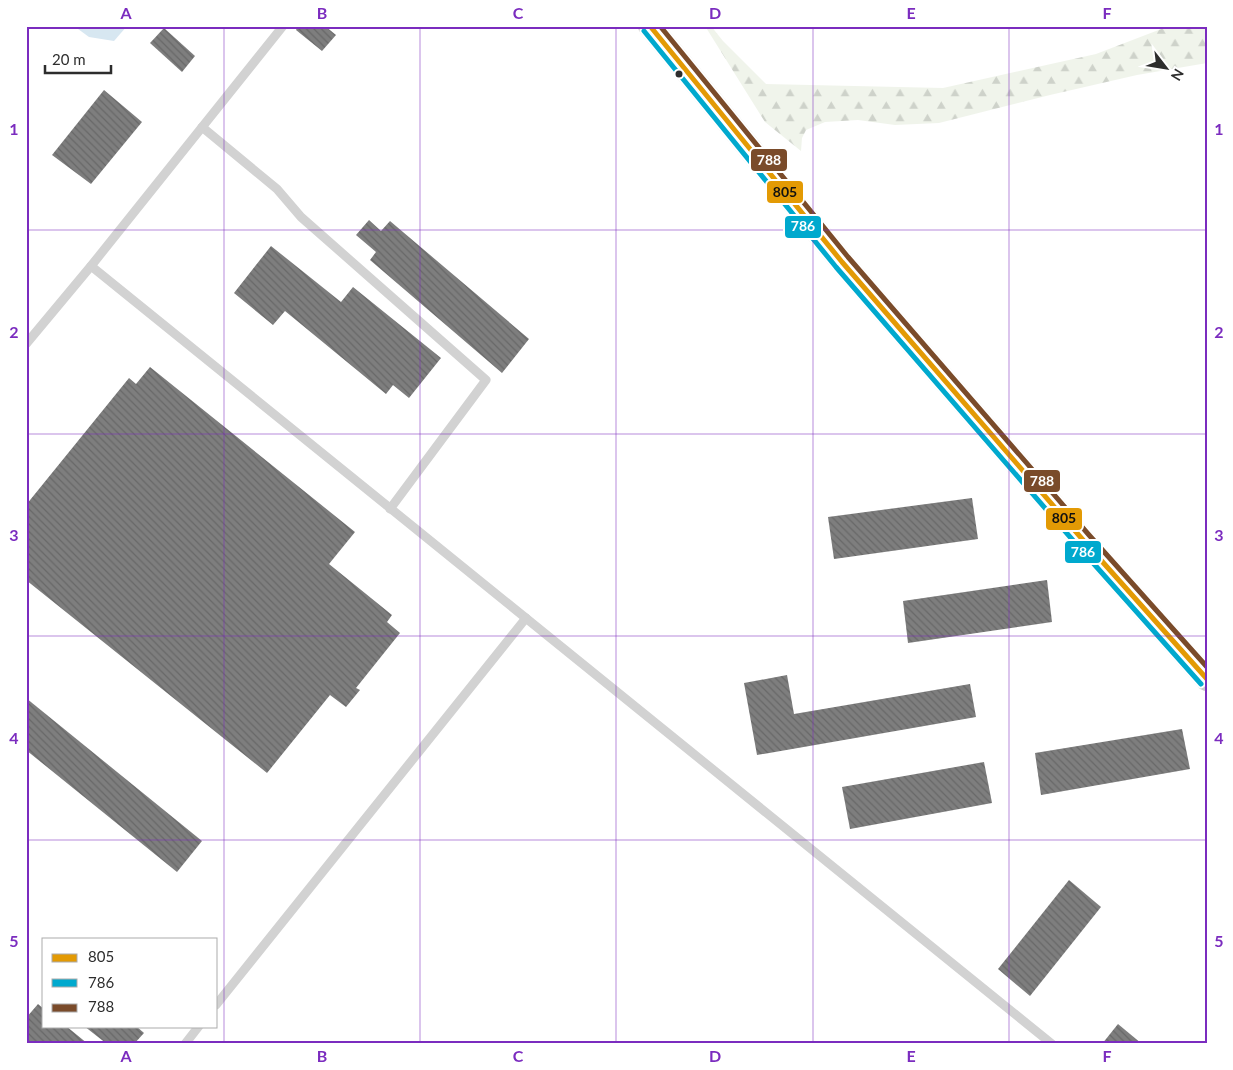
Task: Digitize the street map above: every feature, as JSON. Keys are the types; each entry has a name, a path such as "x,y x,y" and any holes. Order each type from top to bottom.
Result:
{"main road":[{"path":"650,26 849,270 1082,540 1207,679"}],"lane":[{"path":"26,344 91,266 283,26"},
{"path":"202,127 277,189 301,217 486,380 390,509"},
{"path":"91,266 1052,1044"},
{"path":"218,1003 526,618"},
{"path":"185,1044 197,1028"}],"green space":[{"path":"705,26 711,26 723,41 766,84 943,88 1096,54 1169,26 1207,26 1207,63 1137,75 939,123 895,125 858,120 825,122 806,130 802,138 801,151 765,122"}],"shaded area":[{"path":"74,26 127,26 114,41 89,37"}],"building":[{"path":"298,26 325,26 336,35 322,51 296,30"},
{"path":"164,28 195,56 182,72 150,43"},
{"path":"104,90 142,122 91,184 52,155"},
{"path":"369,220 381,231 390,221 529,339 502,373 370,260 376,252 356,235"},
{"path":"271,246 341,302 353,287 441,358 409,398 393,385 386,394 285,311 273,325 234,293"},
{"path":"150,367 355,532 329,564 392,615 387,622 400,633 356,688 360,690 346,707 330,695 267,773 26,580 26,505 129,378 136,384"},
{"path":"972,498 978,539 834,559 828,517"},
{"path":"1047,580 1052,622 908,643 903,601"},
{"path":"787,675 794,714 970,684 976,717 757,755 744,683"},
{"path":"26,698 202,841 177,872 26,750"},
{"path":"1182,729 1190,769 1041,795 1035,753"},
{"path":"984,762 992,803 850,829 842,787"},
{"path":"1069,880 1101,907 1030,996 998,969"},
{"path":"38,1004 42,1007 42,1028 68,1028 88,1044 32,1044 26,1039 26,1018"},
{"path":"1118,1024 1142,1044 1102,1044"},
{"path":"87,1028 138,1028 144,1033 134,1044 107,1044"}],"transit line":[{"name":"805","path":"650,26 842,262 1083,540 1207,679"},
{"name":"788","path":"660,26 848,257 1089,535 1207,667"},
{"name":"786","path":"644,31 836,267 1077,545 1201,684"}]}
